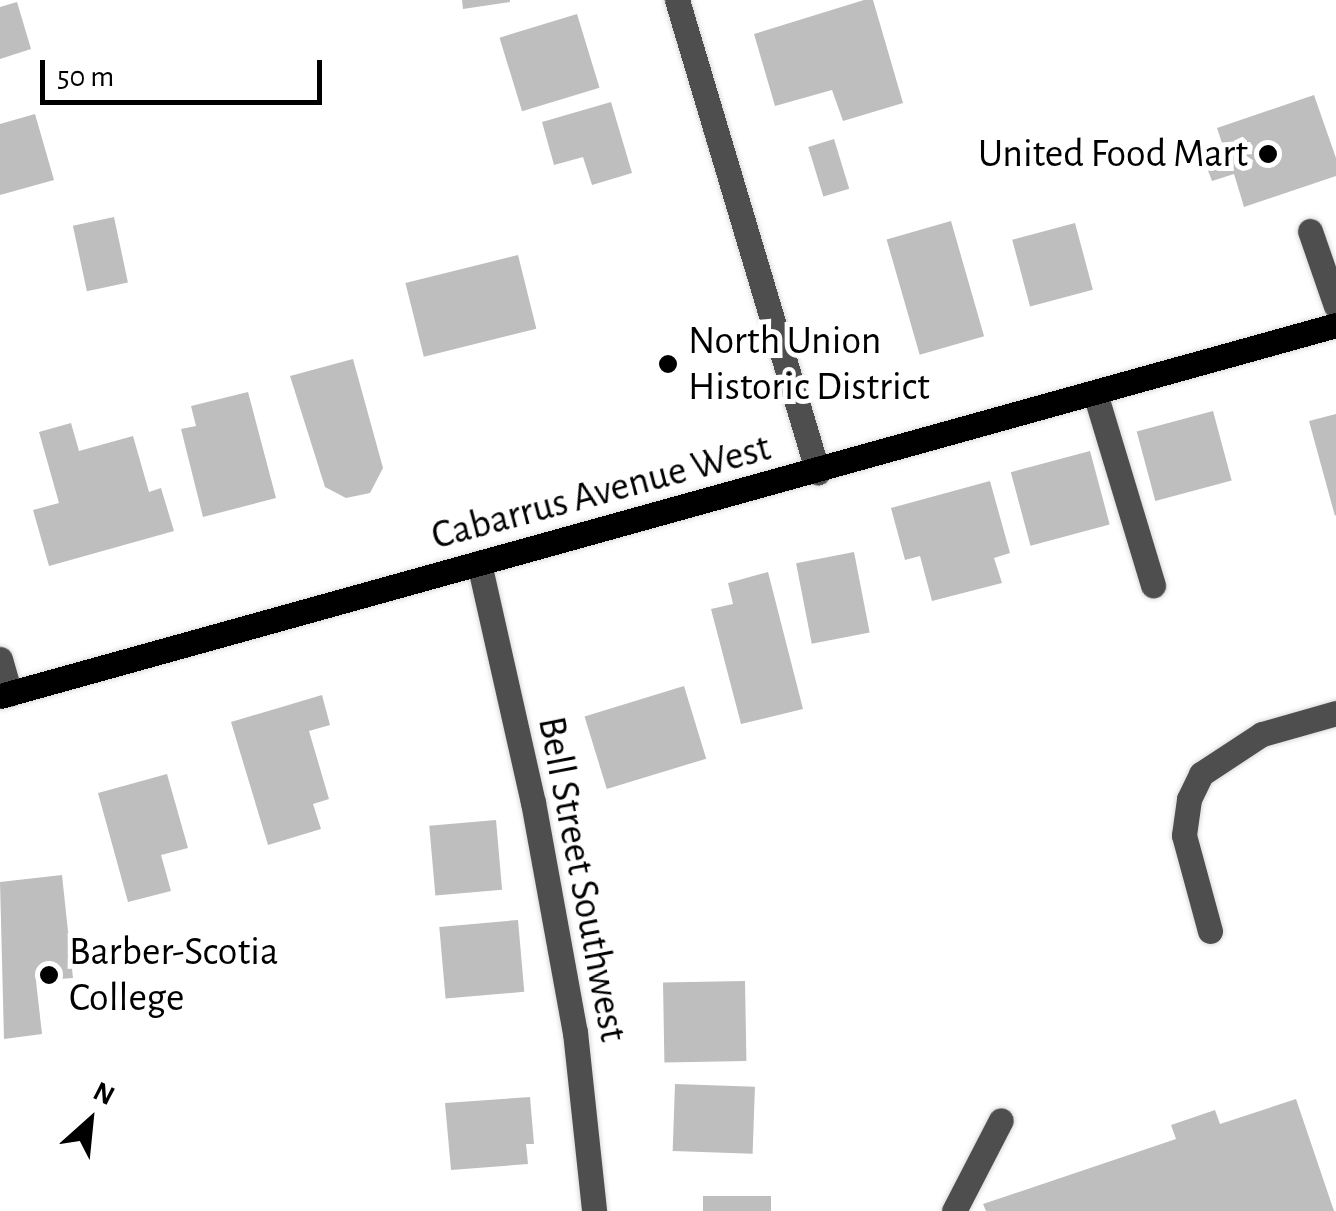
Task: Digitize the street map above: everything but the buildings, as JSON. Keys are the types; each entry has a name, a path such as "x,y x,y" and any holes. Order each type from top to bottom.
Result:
{"main road":[{"name":"Cabarrus Avenue West","path":"5,695 1336,325"}],"street":[{"path":"678,0 818,472"},
{"path":"1310,231 1336,306"},
{"path":"1095,393 1153,585"},
{"name":"Bell Street Southwest","path":"479,563 533,802 575,1032 594,1211"},
{"path":"0,659 5,695"},
{"path":"1210,931 1184,835 1189,799 1202,774 1262,734 1336,713"},
{"path":"954,1211 1001,1120"}],"place":[{"name":"United Food Mart","path":"1268,154"},
{"name":"North Union Historic District","path":"668,364"},
{"name":"Barber-Scotia College","path":"49,975"}]}
